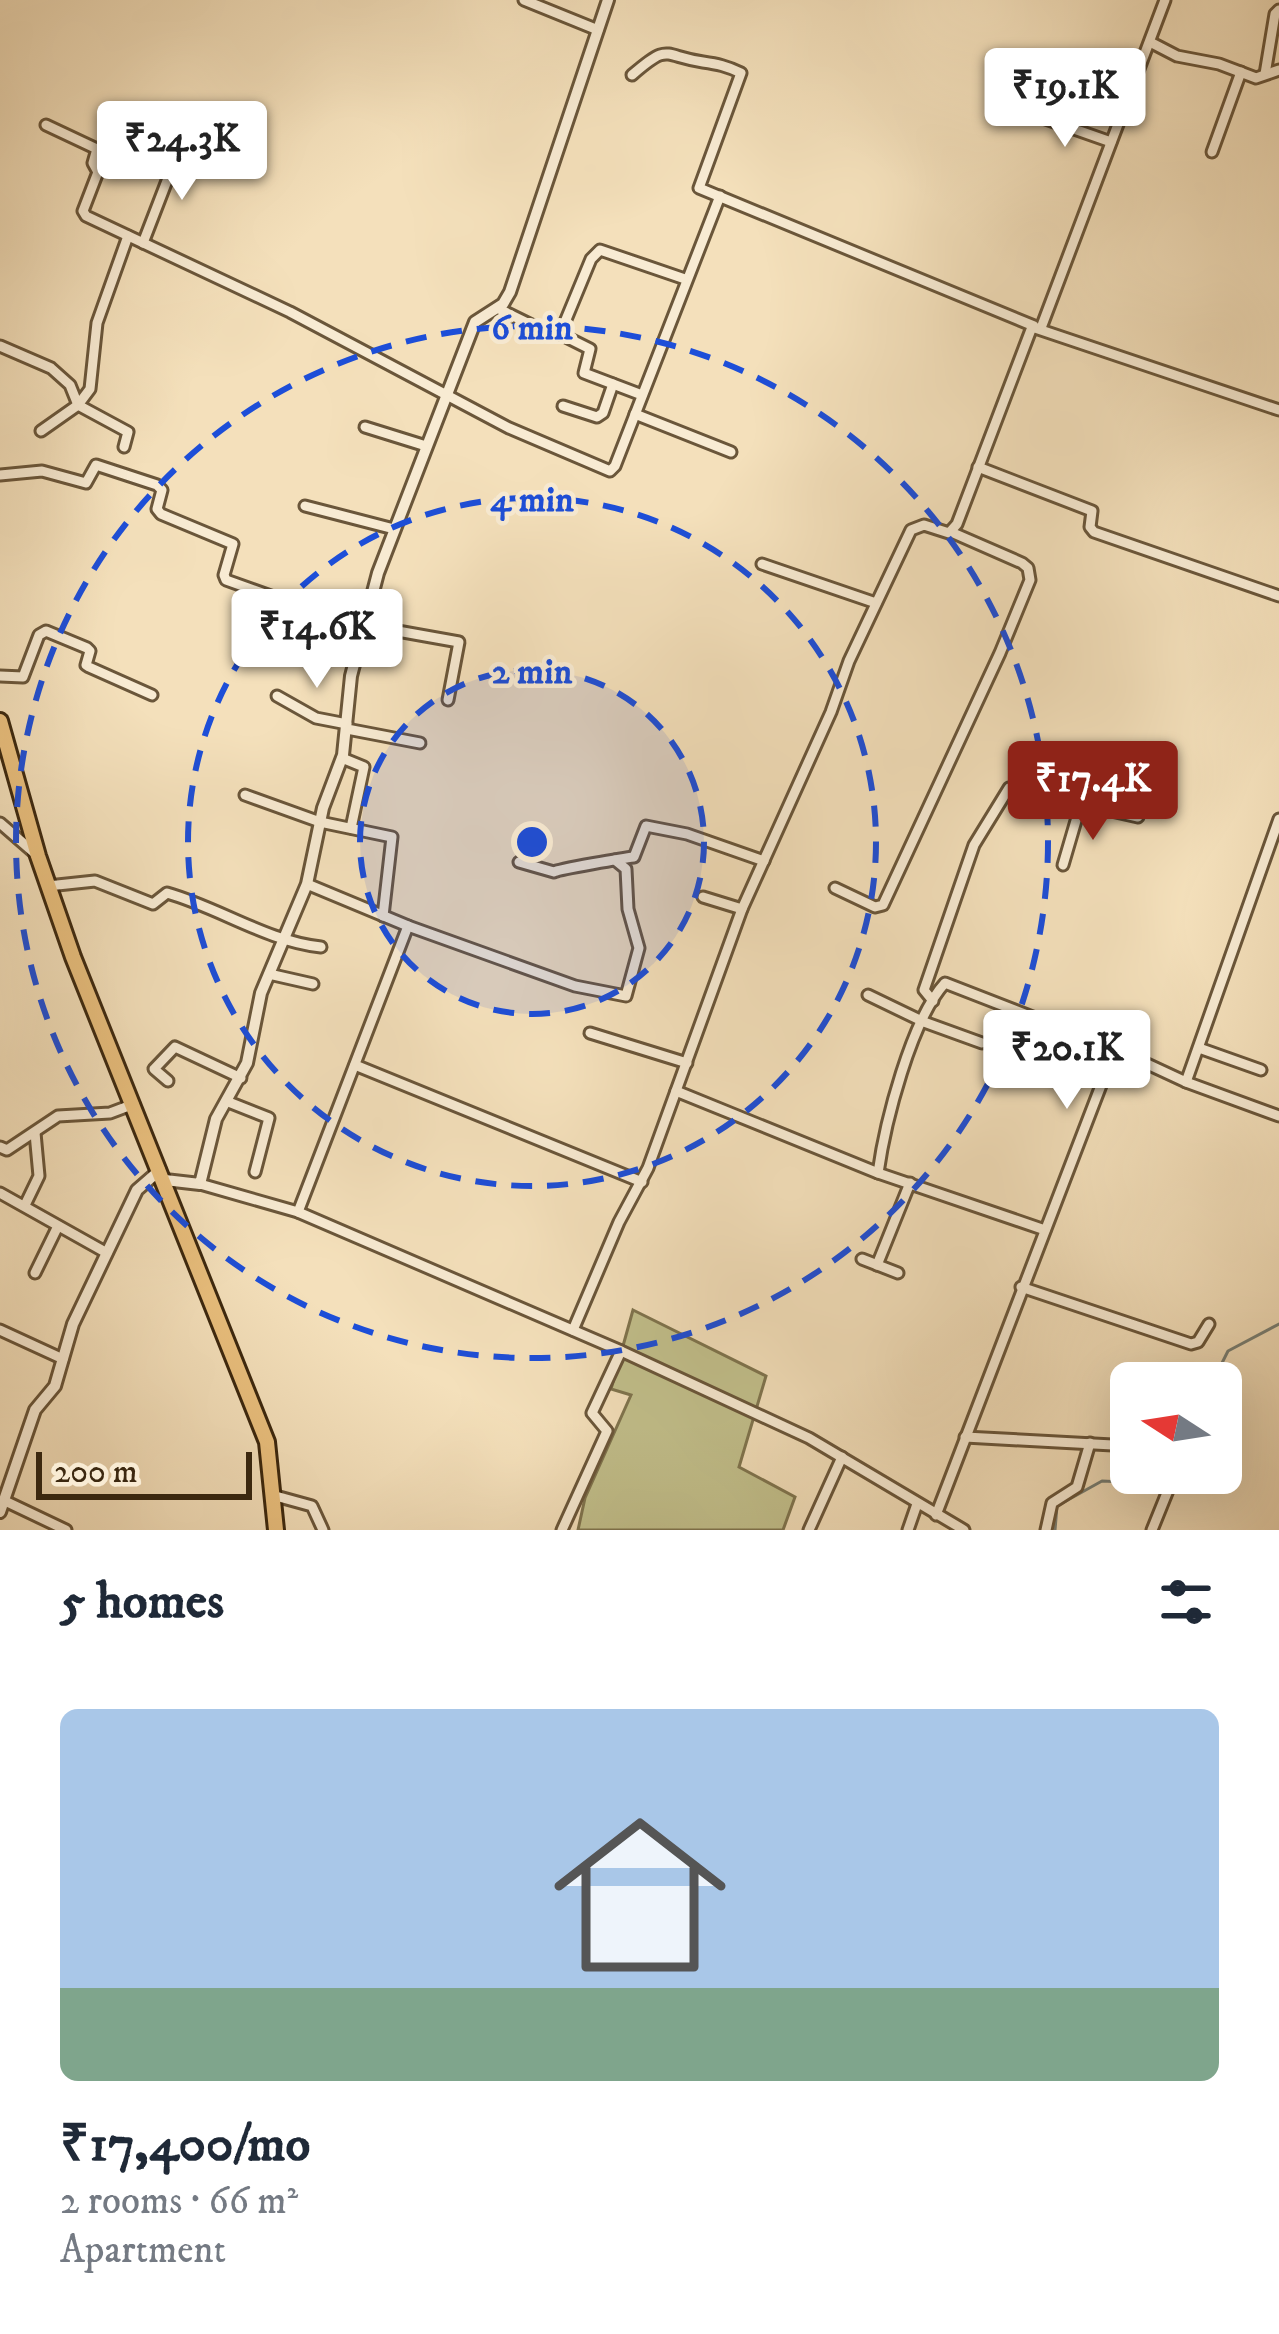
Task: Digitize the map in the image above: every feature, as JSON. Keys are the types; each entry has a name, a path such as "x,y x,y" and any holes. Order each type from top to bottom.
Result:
{"main road":[{"path":"0,721 48,886 267,1442 276,1530"}],"street":[{"path":"524,0 598,30"},
{"path":"200,1184 216,1119 241,1078 269,974 307,884 320,822 342,758 350,684 394,529 476,322 510,292 608,0"},
{"path":"951,532 1038,327 1165,0"},
{"path":"1265,74 1279,10"},
{"path":"1150,42 1177,56 1256,78 1279,70"},
{"path":"632,76 649,60 672,52 741,73 698,184 702,190 1038,327 1279,410"},
{"path":"1212,152 1241,72"},
{"path":"1034,115 1111,142"},
{"path":"46,124 96,147 93,163 98,172 83,213 290,311 509,428 610,471 720,196"},
{"path":"143,243 183,137 188,133 212,142"},
{"path":"41,431 78,405 92,384 90,358 97,323 128,236"},
{"path":"560,334 596,250 686,279"},
{"path":"497,308 589,347 584,374 642,395"},
{"path":"0,346 62,377 78,405 128,432 124,447"},
{"path":"563,406 597,417 613,384"},
{"path":"635,414 731,452"},
{"path":"365,427 426,446"},
{"path":"0,475 42,471 86,483 96,465 157,485 162,490 160,514 233,544 226,580 364,627 459,642 448,700"},
{"path":"978,467 1092,511 1094,532 1279,596"},
{"path":"305,506 394,529"},
{"path":"573,1330 619,1222 642,1182 742,909 914,526 951,532 1022,563 1030,580 883,905 875,907 836,888"},
{"path":"762,564 876,603"},
{"path":"0,676 23,676 39,635 46,631 90,651 89,667 152,695"},
{"path":"277,696 316,718 420,743"},
{"path":"342,758 361,763 364,769 351,828"},
{"path":"933,1001 924,990 974,845 1005,792 1013,787 1080,807 1138,817"},
{"path":"245,795 320,822 394,839 383,916"},
{"path":"1063,865 1080,807"},
{"path":"1186,1082 1279,819"},
{"path":"0,824 38,856"},
{"path":"519,862 548,872 635,856 646,826 687,834 764,861"},
{"path":"307,884 491,959 543,971 575,986 626,996 635,971 638,939 628,909 626,869 615,860"},
{"path":"48,886 95,881 153,904 167,893 226,913 283,940 321,947"},
{"path":"703,898 742,909"},
{"path":"298,1212 408,926"},
{"path":"269,974 313,984"},
{"path":"878,1173 886,1119 933,1001 948,982 1279,1116"},
{"path":"868,994 924,1022 982,1043"},
{"path":"590,1034 687,1064"},
{"path":"168,1081 154,1069 175,1047 241,1078"},
{"path":"1199,1048 1261,1070"},
{"path":"936,1515 1115,1049"},
{"path":"356,1065 642,1182"},
{"path":"676,1091 878,1173 1045,1230"},
{"path":"226,1100 269,1118 255,1172"},
{"path":"0,1147 8,1150 58,1116 110,1113 134,1104"},
{"path":"25,1205 39,1176 35,1133"},
{"path":"66,1530 3,1506 32,1419 55,1386 73,1324 107,1253 141,1185 162,1175 298,1212 622,1351 842,1456 964,1530"},
{"path":"877,1265 910,1184"},
{"path":"0,1193 107,1253"},
{"path":"35,1274 57,1228"},
{"path":"862,1259 898,1273"},
{"path":"1021,1288 1191,1343 1198,1342 1209,1324"},
{"path":"0,1330 63,1359"},
{"path":"562,1530 607,1431 592,1413 622,1351"},
{"path":"965,1437 1110,1444"},
{"path":"1046,1530 1052,1503 1079,1483 1090,1443"},
{"path":"809,1530 842,1456"},
{"path":"1152,1530 1167,1494"},
{"path":"272,1495 312,1506 323,1530"},
{"path":"908,1530 917,1504"}],"shaded area":[{"path":"633,1310 766,1376 739,1467 795,1497 783,1530 578,1530 585,1498 631,1395 611,1389"}],"waterway":[{"path":"1222,1362 1228,1351 1279,1324"},
{"path":"1055,1530 1057,1506 1102,1481 1110,1481"}]}
